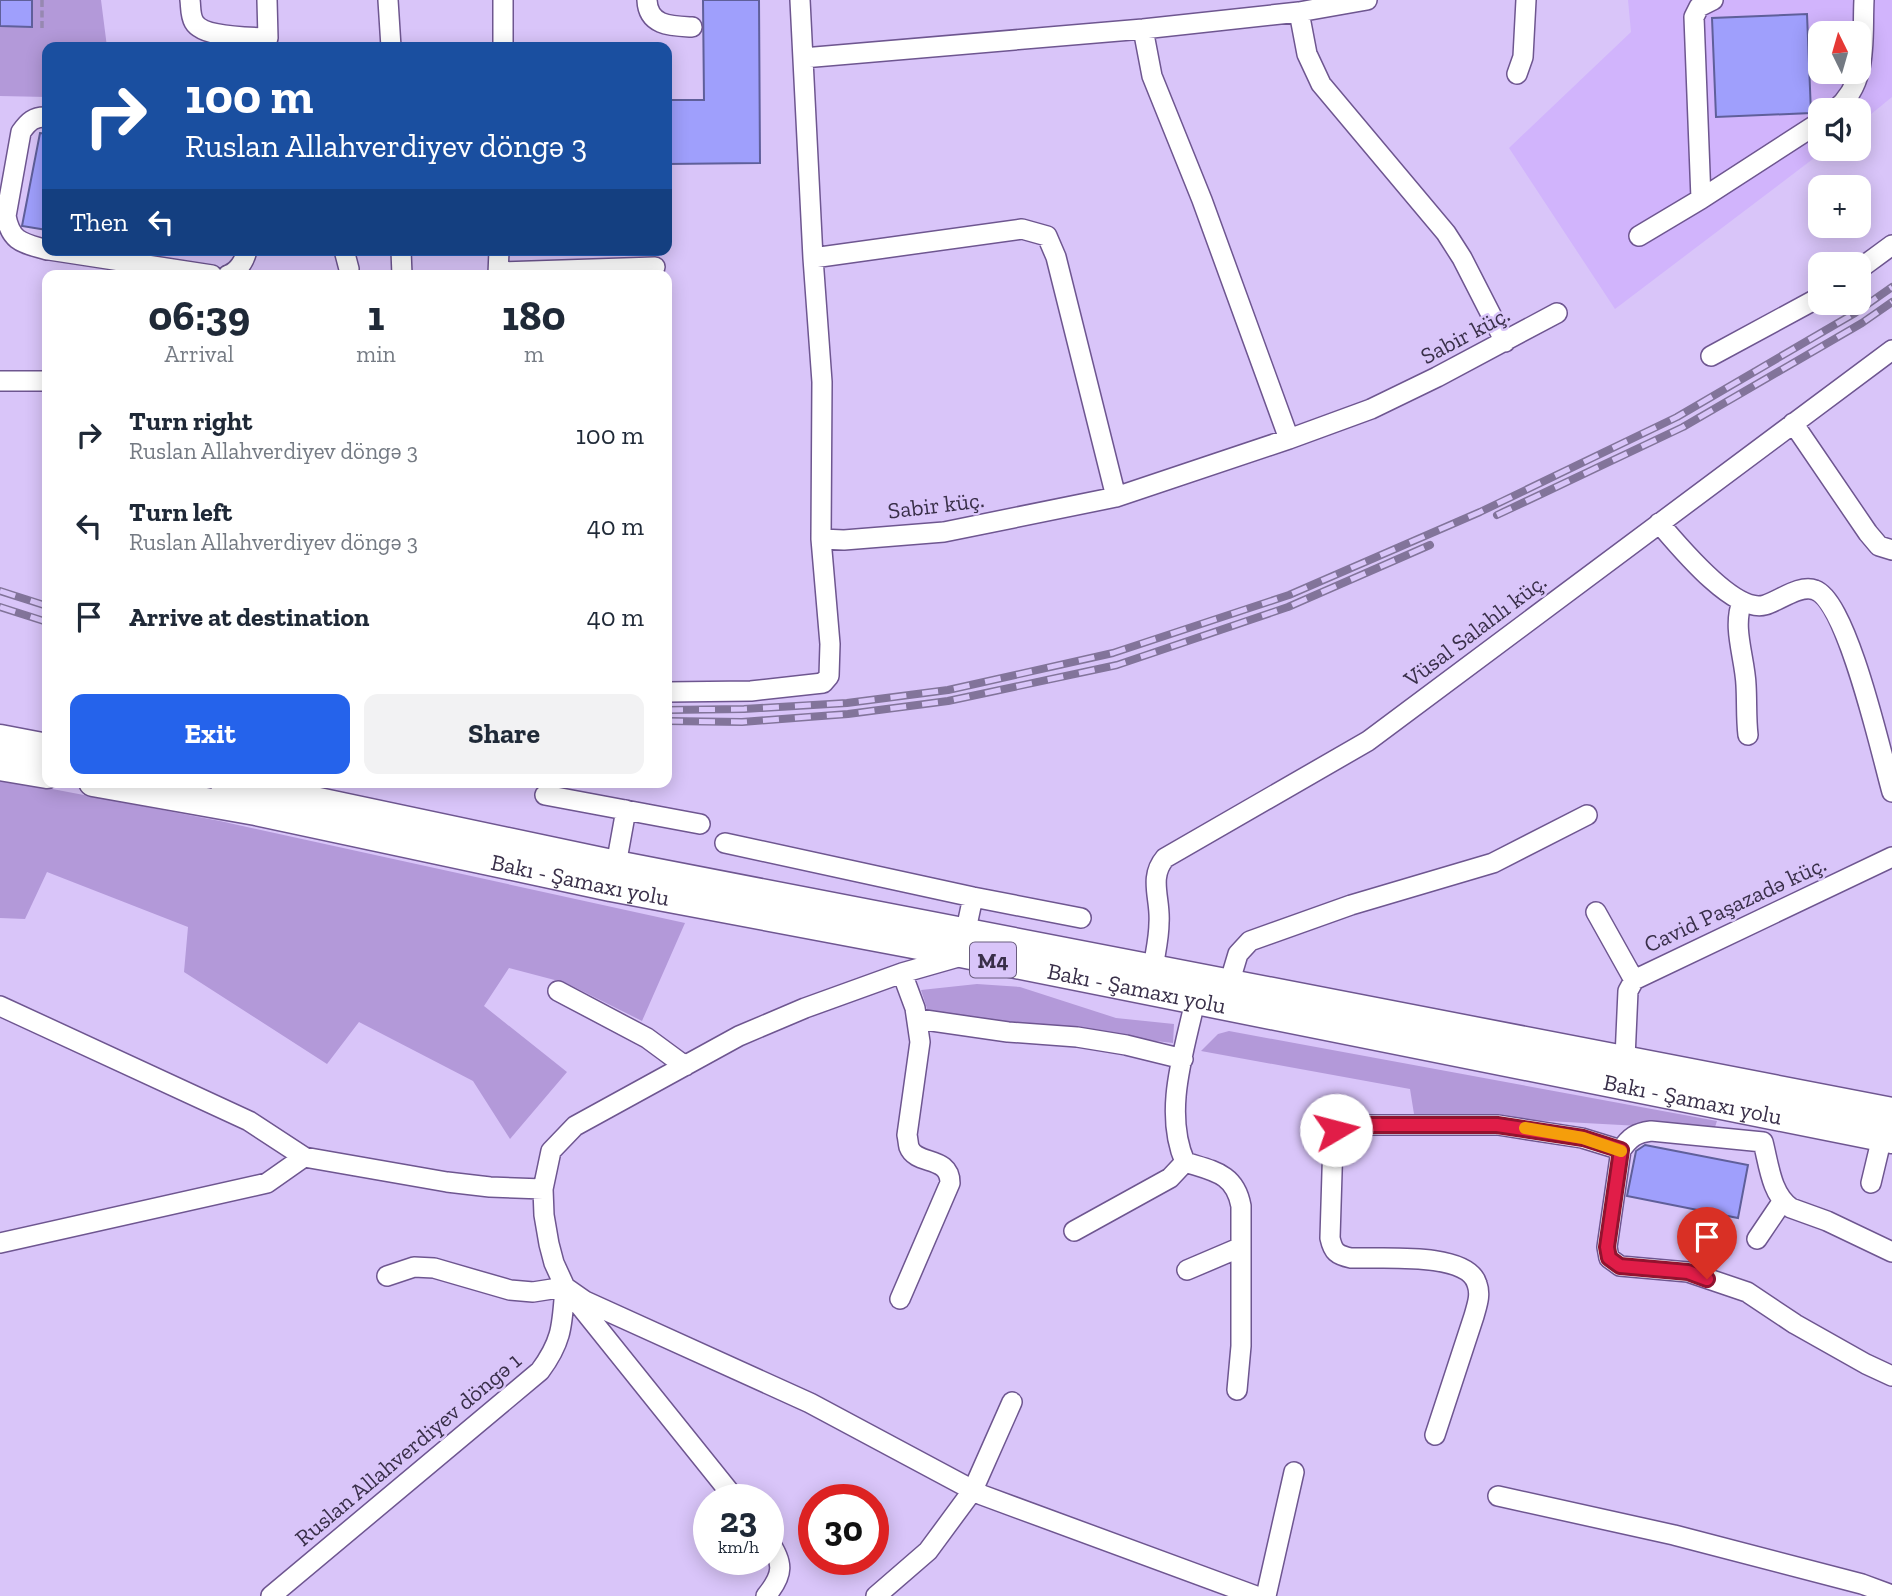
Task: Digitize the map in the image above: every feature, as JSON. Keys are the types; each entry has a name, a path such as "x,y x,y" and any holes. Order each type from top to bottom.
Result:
{"highway":[{"path":"0,739 42,747"},
{"path":"0,765 42,773"},
{"name":"Bakı - Şamaxı yolu","path":"127,788 256,811 611,887 963,943 1153,969 1625,1059 1889,1130"},
{"name":"Bakı - Şamaxı yolu","path":"252,788 963,943 1195,1001 1771,1116 1889,1130"}],"street":[{"path":"190,0 195,24 208,33 262,42"},
{"path":"267,0 268,42"},
{"path":"388,0 391,42"},
{"path":"503,0 503,42"},
{"path":"647,0 647,8 657,22 669,26 692,27"},
{"path":"672,692 751,691 823,682 828,676 831,644 821,539 822,382 800,0"},
{"path":"803,58 1143,29 1299,12 1367,0"},
{"path":"1517,74 1523,57 1526,0"},
{"path":"1701,199 1695,17 1699,7 1713,0"},
{"path":"1847,98 1853,92 1859,77 1864,0"},
{"path":"1299,12 1307,54 1321,84 1446,233 1462,258 1505,342"},
{"path":"1143,29 1155,86 1202,200 1289,439"},
{"path":"42,116 27,123 21,132 6,216 9,229 18,241 42,248"},
{"path":"1639,236 1808,130"},
{"path":"813,258 1023,229 1047,236 1056,257 1116,497"},
{"path":"1871,260 1892,245"},
{"path":"87,256 179,270"},
{"path":"236,270 246,256"},
{"path":"550,270 655,264"},
{"path":"1711,356 1808,303"},
{"name":"Sabir küç.","path":"821,539 844,540 944,533 1116,497 1371,409 1557,313"},
{"name":"Vüsal Salahlı küç.","path":"1153,969 1159,925 1155,882 1157,867 1165,858 1368,741 1892,350"},
{"path":"0,381 42,382"},
{"path":"1793,423 1868,533 1879,546 1892,550"},
{"path":"1659,523 1702,572 1742,603 1750,606 1764,605 1802,590 1814,589 1822,594 1846,637 1891,781"},
{"path":"1742,603 1737,620 1746,685 1748,735"},
{"path":"545,795 700,824"},
{"path":"615,865 626,810"},
{"path":"1229,984 1238,954 1250,941 1351,905 1493,863 1587,815"},
{"path":"724,843 1081,918"},
{"name":"Cavid Paşazadə küç.","path":"1625,1059 1628,991 1634,980 1892,857"},
{"path":"723,1484 565,1287 554,1263 544,1214 543,1189 551,1151 575,1126 750,1031 902,973 950,960 963,943 973,897"},
{"path":"1595,912 1634,980"},
{"path":"900,1299 950,1183 950,1175 945,1168 914,1154 909,1148 907,1135 920,1042 918,1019 902,973"},
{"path":"558,991 647,1038 685,1066"},
{"path":"1195,1001 1177,1092 1177,1145 1185,1162 1224,1175 1239,1191 1241,1346 1237,1390"},
{"path":"0,1006 249,1121 304,1157 447,1182 543,1189"},
{"path":"918,1019 1008,1032 1077,1037 1126,1045 1183,1059"},
{"path":"1771,1116 1763,1142 1773,1183 1782,1202 1892,1252"},
{"path":"1435,1435 1474,1316 1479,1297 1477,1281 1466,1269 1446,1261 1351,1258 1338,1255 1332,1249 1330,1238 1333,1140 1336,1130 1347,1125 1497,1125 1583,1138 1621,1150"},
{"path":"1763,1142 1651,1130 1638,1133 1629,1139 1621,1150 1607,1247 1609,1258 1620,1266 1688,1272 1747,1292 1807,1331 1892,1376"},
{"path":"1871,1183 1889,1130"},
{"path":"0,1243 267,1183 304,1157"},
{"path":"1074,1231 1170,1178 1185,1162"},
{"path":"1757,1239 1782,1202"},
{"path":"1186,1270 1241,1247"},
{"path":"387,1276 414,1267 434,1268 510,1290 533,1292 565,1287 585,1301 810,1403 973,1490 1256,1596"},
{"name":"Ruslan Allahverdiyev döngə 1","path":"271,1596 540,1371 555,1351 561,1335 565,1287"},
{"path":"876,1596 929,1551 973,1490 1012,1402"},
{"path":"1266,1596 1294,1472"},
{"path":"1498,1496 1674,1535 1863,1584 1892,1595"},
{"path":"766,1596 779,1575"}],"path":[{"path":"42,0 42,30"}],"shaded area":[{"path":"0,0 101,0 106,42 42,42 42,97 0,96"},
{"path":"1628,0 1892,0 1892,97 1871,114 1871,98 1808,98 1808,161 1810,161 1615,309 1509,148 1631,32"},
{"path":"0,779 220,821 685,923 642,1021 566,983 509,968 484,1006 567,1072 510,1139 473,1081 359,1022 327,1064 184,972 188,927 47,872 25,919 0,918"},
{"path":"977,984 1020,987 1116,1018 1174,1024 1173,1043 929,1015 921,990"},
{"path":"1229,1031 1717,1121 1714,1130 1414,1114 1410,1089 1201,1051 1218,1034"}],"building":[{"path":"0,0 32,0 32,27 0,26"},
{"path":"703,0 759,0 760,163 672,164 672,100 704,100"},
{"path":"1807,14 1810,98 1808,98 1808,113 1716,117 1712,18"},
{"path":"40,133 42,133 42,229 22,226"},
{"path":"1645,1145 1748,1165 1738,1218 1627,1196 1636,1151"}],"railway":[{"path":"672,710 847,703 948,690 1113,653 1289,595 1480,512 1677,417 1855,313 1892,287"},
{"path":"1497,515 1683,427 1862,323 1892,302"},
{"path":"672,721 742,722 848,714 948,701 1117,665 1288,607 1430,545"},
{"path":"0,591 42,604"},
{"path":"0,607 42,620"}],"slow traffic":[{"path":"1525,1128 1583,1138 1621,1151"}],"route":[{"path":"1336,1130 1347,1125 1497,1125 1583,1138 1621,1150 1607,1247 1609,1258 1620,1266 1688,1272 1707,1279"}]}
